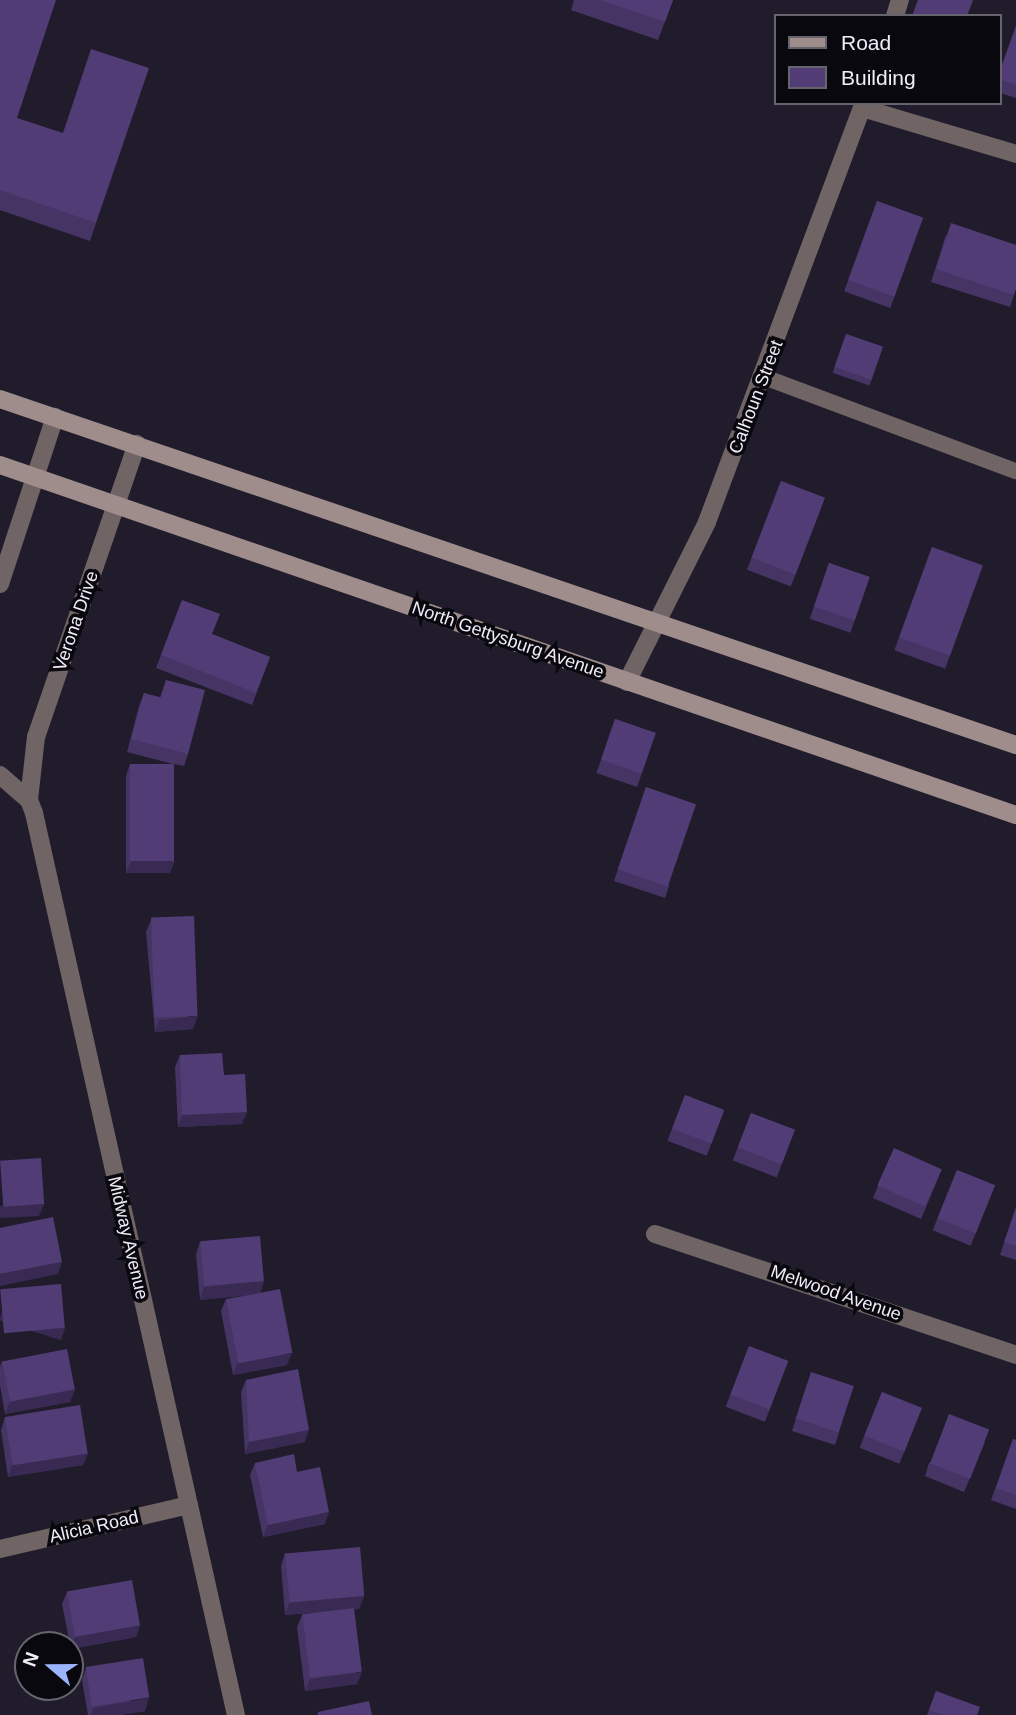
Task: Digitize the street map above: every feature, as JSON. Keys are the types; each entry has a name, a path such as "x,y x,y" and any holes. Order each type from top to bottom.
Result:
{"main road":[{"path":"0,399 654,618 1016,745"},
{"name":"North Gettysburg Avenue","path":"0,465 117,503 1016,816"}],"street":[{"path":"863,105 1016,154"},
{"name":"Calhoun Street","path":"627,682 654,618 707,522 764,377 863,105"},
{"path":"0,583 55,417"},
{"name":"Verona Drive","path":"29,800 36,737 136,444"},
{"path":"0,775 29,800"},
{"name":"Midway Avenue","path":"29,800 236,1715"},
{"name":"Melwood Avenue","path":"655,1234 1016,1355"},
{"name":"Alicia Road","path":"0,1549 188,1505"}],"lane":[{"path":"764,377 1016,471"}],"building":[{"path":"0,0 56,0 17,118 63,133 91,49 149,68 96,223 0,190"},
{"path":"600,0 673,0 665,22"},
{"path":"918,0 973,0 968,14 913,14"},
{"path":"1016,26 1016,85 1002,80 1002,65"},
{"path":"877,201 923,218 894,297 848,280"},
{"path":"951,223 1016,245 1014,295 936,269"},
{"path":"846,334 883,347 871,380 835,367"},
{"path":"781,481 825,498 795,574 752,558"},
{"path":"932,547 983,565 950,656 899,637"},
{"path":"829,563 870,577 855,620 814,606"},
{"path":"182,600 220,614 212,634 270,657 256,693 161,655"},
{"path":"166,680 205,690 188,754 131,739 144,693 161,698"},
{"path":"615,719 656,733 642,774 601,760"},
{"path":"130,764 174,764 174,861 130,861"},
{"path":"646,787 696,804 668,887 618,869"},
{"path":"194,916 197,1016 155,1017 151,918"},
{"path":"222,1053 224,1075 245,1074 247,1112 182,1115 180,1055"},
{"path":"685,1095 724,1110 711,1144 672,1129"},
{"path":"751,1113 795,1130 782,1164 738,1148"},
{"path":"894,1148 942,1169 925,1207 877,1185"},
{"path":"41,1158 44,1204 3,1207 0,1161"},
{"path":"957,1170 995,1185 976,1234 938,1218"},
{"path":"1016,1208 1016,1246 1004,1242"},
{"path":"53,1217 62,1262 0,1274 0,1228"},
{"path":"260,1236 264,1281 204,1286 200,1241"},
{"path":"61,1284 65,1328 4,1333 0,1289"},
{"path":"280,1289 292,1353 238,1363 226,1299"},
{"path":"749,1346 788,1361 770,1410 730,1395"},
{"path":"67,1349 75,1389 10,1402 2,1362"},
{"path":"298,1369 309,1430 249,1442 246,1380"},
{"path":"811,1372 854,1386 839,1433 796,1419"},
{"path":"882,1392 922,1408 904,1452 864,1436"},
{"path":"80,1405 88,1453 13,1465 5,1417"},
{"path":"949,1414 989,1429 970,1479 930,1463"},
{"path":"1013,1439 1016,1440 1016,1495 996,1488"},
{"path":"294,1454 297,1472 320,1467 329,1512 268,1525 255,1463"},
{"path":"360,1547 364,1596 290,1602 285,1554"},
{"path":"132,1580 140,1625 84,1635 84,1631 74,1631 67,1591"},
{"path":"354,1608 362,1672 310,1678 302,1614"},
{"path":"143,1658 149,1698 92,1707 86,1667"},
{"path":"936,1691 980,1707 977,1715 943,1715 929,1710"},
{"path":"369,1701 372,1715 318,1715 318,1712"}]}
